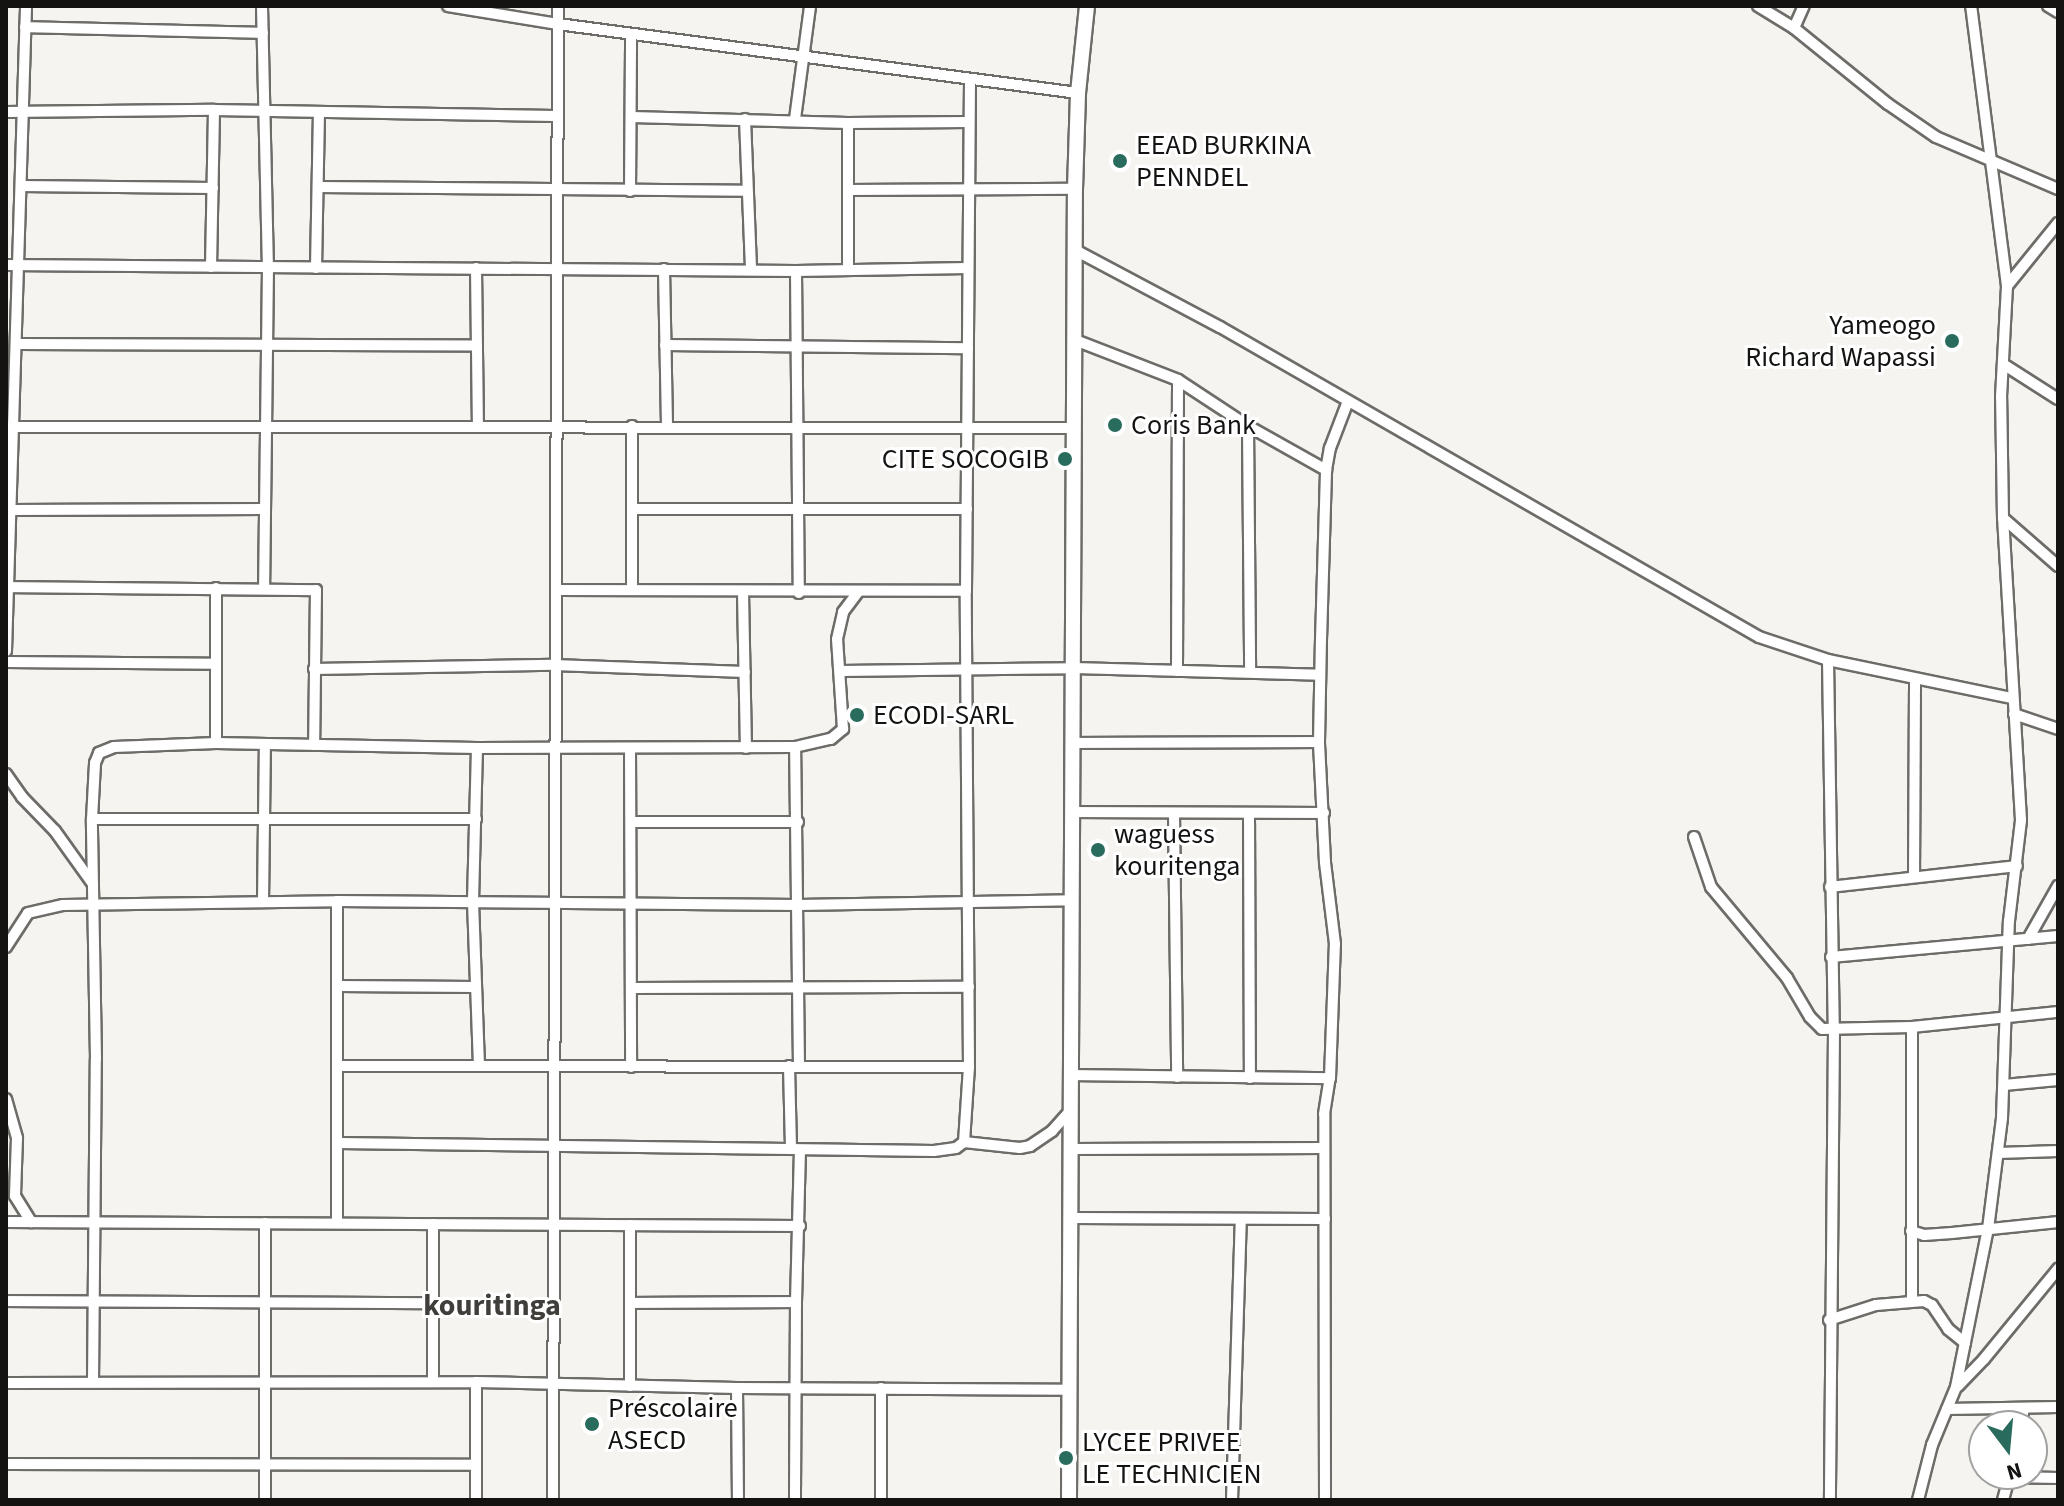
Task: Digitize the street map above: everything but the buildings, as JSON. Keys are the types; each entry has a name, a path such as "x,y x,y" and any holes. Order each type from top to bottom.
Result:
{"street":[{"path":"6,651 11,427 18,344 26,6"},
{"path":"262,6 267,114 268,267 264,589"},
{"path":"448,6 558,24 1078,93"},
{"path":"553,1500 551,1224 556,904 555,116 558,6"},
{"path":"795,119 810,6"},
{"path":"1069,1500 1075,189 1078,93 1087,6"},
{"path":"1758,6 1794,28 1888,104 1936,137 2058,189"},
{"path":"1794,28 1804,6"},
{"path":"1918,1500 1956,1387 1988,1229 2004,1085 2008,941 2017,866 2020,792 2003,518 2003,364 2007,286 1971,6"},
{"path":"25,27 263,33"},
{"path":"630,191 631,34"},
{"path":"964,1142 969,1067 970,901 966,591 970,79"},
{"path":"6,112 214,110 319,115 555,116"},
{"path":"211,267 214,110"},
{"path":"316,268 319,115"},
{"path":"632,117 795,119 848,123 968,122"},
{"path":"745,119 751,269"},
{"path":"848,123 848,270"},
{"path":"21,186 213,188"},
{"path":"318,187 747,191"},
{"path":"848,190 1075,189"},
{"path":"2007,286 2058,223"},
{"path":"1075,250 1348,401 1759,637 1828,660 2012,698"},
{"path":"6,265 796,271 968,268"},
{"path":"476,268 478,427"},
{"path":"664,269 667,426"},
{"path":"796,271 799,593"},
{"path":"1075,340 1178,380 1248,426 1326,470"},
{"path":"18,344 477,346"},
{"path":"665,345 968,348"},
{"path":"2003,364 2058,399"},
{"path":"1177,671 1178,380"},
{"path":"1325,1500 1324,1114 1330,1078 1335,944 1325,862 1319,742 1320,675 1326,470 1330,448 1348,401"},
{"path":"632,426 632,589"},
{"path":"1248,426 1250,672"},
{"path":"11,427 1074,428"},
{"path":"11,510 265,509"},
{"path":"632,509 967,509"},
{"path":"2003,518 2058,566"},
{"path":"7,587 316,590 314,745"},
{"path":"216,588 216,743"},
{"path":"556,590 743,593 966,591"},
{"path":"93,1382 92,819 95,763 99,753 114,747 216,743 477,748 795,747 831,739 843,729 837,648 839,626 843,612 858,592"},
{"path":"743,593 746,748"},
{"path":"1828,660 1834,1031 1829,1320 1830,1500"},
{"path":"6,662 215,664"},
{"path":"314,669 554,665 745,672"},
{"path":"841,671 1074,668 1320,675"},
{"path":"1914,877 1915,679"},
{"path":"2014,714 2058,729"},
{"path":"1073,743 1319,742"},
{"path":"263,902 265,745"},
{"path":"795,747 798,905 794,1067 800,1226 793,1387 795,1500"},
{"path":"477,748 473,902 479,1066"},
{"path":"630,748 633,905 631,1067"},
{"path":"6,774 22,797 55,831 94,886"},
{"path":"1073,812 1174,815 1324,813"},
{"path":"1249,814 1250,1078"},
{"path":"1174,815 1177,1077"},
{"path":"92,819 476,819"},
{"path":"631,822 798,822"},
{"path":"1694,837 1711,887 1787,978 1815,1024 1834,1031 1912,1027 2058,1012"},
{"path":"1830,887 2017,866"},
{"path":"2028,939 2058,886"},
{"path":"6,947 22,920 34,910 94,905 337,901 798,905 1073,900"},
{"path":"337,901 340,1066 337,1223"},
{"path":"1831,957 2058,936"},
{"path":"339,986 475,987"},
{"path":"632,988 969,987"},
{"path":"1912,1027 1912,1299"},
{"path":"340,1066 969,1067"},
{"path":"1073,1075 1330,1078"},
{"path":"2004,1085 2058,1080"},
{"path":"6,1099 17,1138 15,1196 31,1222"},
{"path":"339,1143 934,1151 956,1148 964,1142 1020,1148 1030,1146 1052,1131 1073,1108"},
{"path":"1073,1149 1324,1148"},
{"path":"1998,1153 2058,1151"},
{"path":"1072,1218 1325,1219"},
{"path":"1232,1500 1241,1220"},
{"path":"6,1222 800,1226"},
{"path":"1911,1231 1924,1235 2058,1222"},
{"path":"265,1223 265,1500"},
{"path":"433,1224 433,1382"},
{"path":"630,1225 630,1386"},
{"path":"1956,1387 1984,1359 2058,1269"},
{"path":"1829,1320 1876,1305 1912,1299 1932,1305 1948,1329 1965,1343"},
{"path":"6,1301 432,1303"},
{"path":"630,1303 796,1302"},
{"path":"6,1383 476,1382 737,1388 1070,1390"},
{"path":"476,1382 476,1500"},
{"path":"737,1388 738,1500"},
{"path":"881,1388 881,1500"},
{"path":"1947,1409 2058,1407"},
{"path":"6,1464 476,1465"}],"place":[{"name":"EEAD BURKINA PENNDEL","path":"1120,161"},
{"name":"Yameogo Richard Wapassi","path":"1952,341"},
{"name":"Coris Bank","path":"1115,425"},
{"name":"CITE SOCOGIB","path":"1065,459"},
{"name":"ECODI-SARL","path":"857,715"},
{"name":"waguess kouritenga","path":"1098,850"},
{"name":"Préscolaire ASECD","path":"592,1424"},
{"name":"LYCEE PRIVEE LE TECHNICIEN","path":"1066,1458"}],"district":[{"name":"kouritinga","path":"492,1306"}]}
